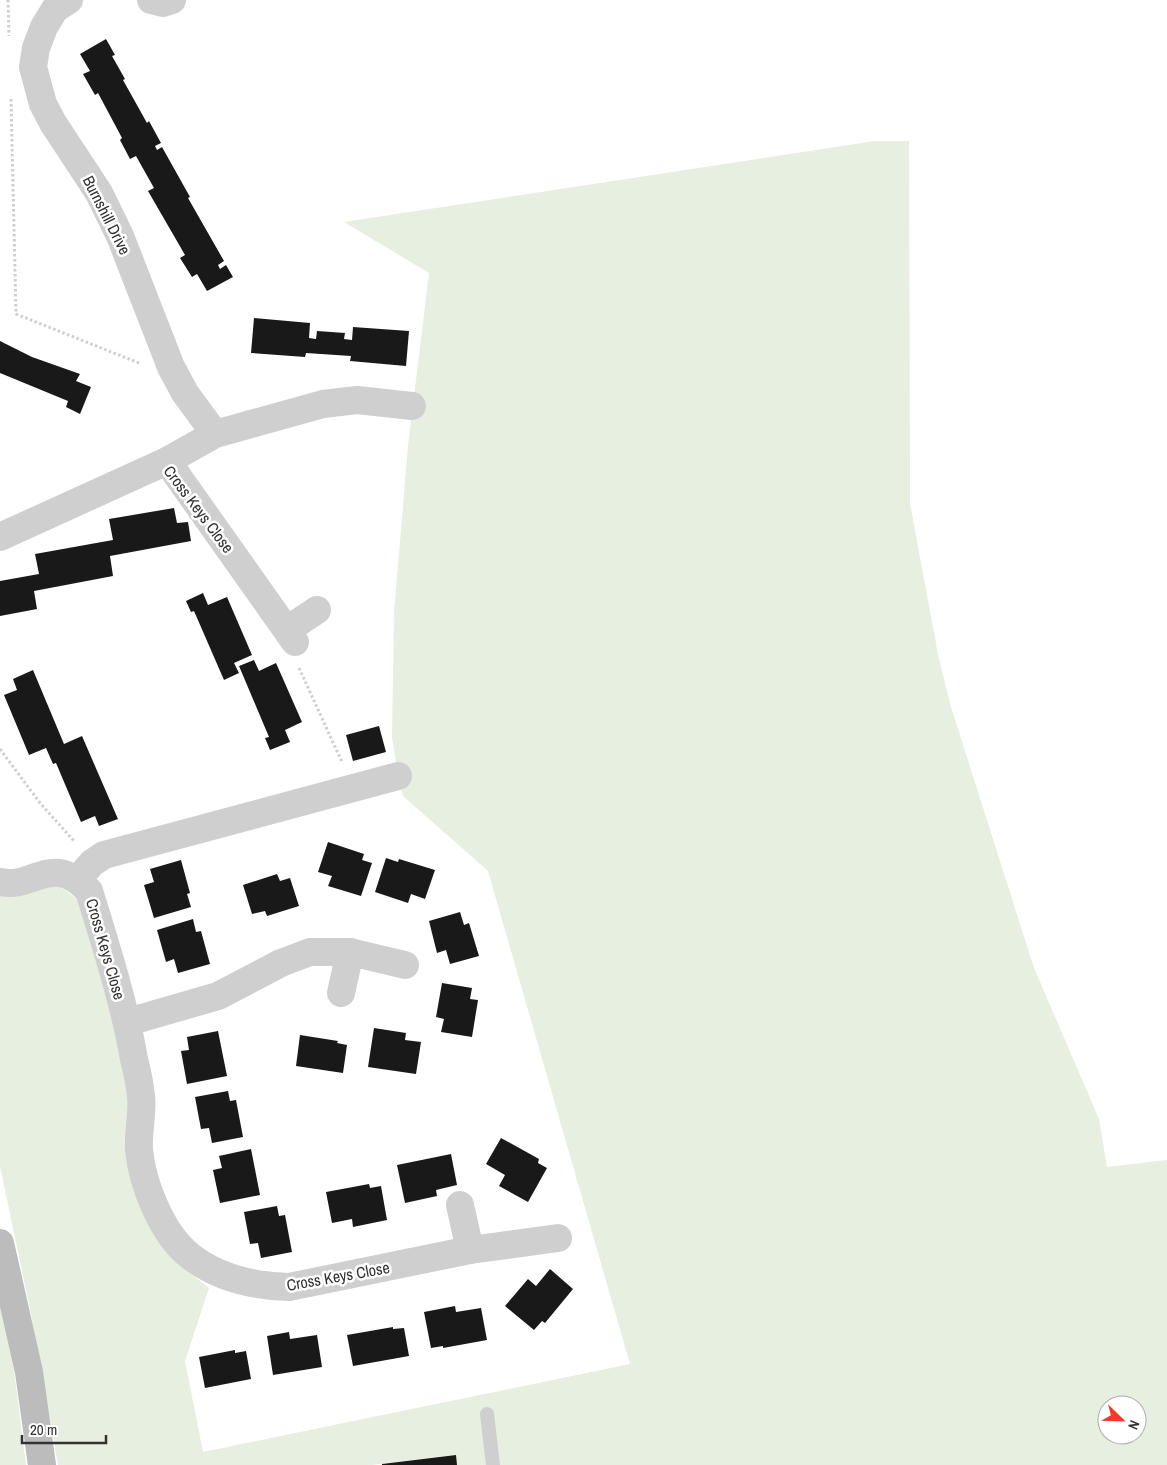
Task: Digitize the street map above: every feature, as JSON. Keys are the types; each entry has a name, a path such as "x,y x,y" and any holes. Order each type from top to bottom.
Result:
{"main road":[{"path":"0,1243 29,1372 42,1465"}],"street":[{"name":"Burnshill Drive","path":"69,0 55,9 44,27 36,48 33,67 39,90 53,123 99,193 120,236 171,367 184,393 215,434"},
{"path":"151,0 163,3 172,0"},
{"path":"167,461 215,434 323,404 357,400 412,406"},
{"name":"Cross Keys Close","path":"0,538 167,461 291,636"},
{"path":"291,636 317,610"},
{"path":"85,871 104,856 398,776"},
{"name":"Cross Keys Close","path":"0,882 9,884 44,873 85,871 89,891 128,1022 141,1097 139,1149 150,1199 171,1234 189,1255 208,1267 234,1278 264,1286 289,1287 470,1250 558,1238"},
{"path":"128,1022 218,996 282,963 310,952 350,952 406,964"},
{"path":"341,993 350,952"},
{"path":"460,1205 470,1250"}],"lane":[{"path":"487,1414 493,1465"}],"path":[{"path":"8,0 10,45"},
{"path":"11,92 16,314 162,372 171,367"},
{"path":"291,636 291,651 354,788"},
{"path":"0,749 40,802 85,871"}],"green space":[{"path":"875,141 909,141 910,504 939,659 951,707 1034,968 1099,1119 1107,1167 1167,1160 1167,1465 457,1465 455,1455 372,1465 58,1465 31,1314 0,1166 0,895 54,885 65,890 79,901 126,1059 158,1236 181,1266 209,1288 185,1361 203,1452 630,1364 488,871 403,796 398,776 392,737 394,613 408,446 429,273 344,222"},
{"path":"0,1301 14,1370 26,1465 0,1465"}],"building":[{"path":"106,39 115,55 112,56 125,79 123,80 147,123 149,121 161,143 155,146 157,150 162,147 190,197 188,198 224,261 218,265 220,269 226,265 233,277 207,291 197,274 192,277 180,258 185,255 148,191 154,188 136,156 130,159 120,140 122,138 98,93 95,95 83,74 90,71 80,54"},
{"path":"254,318 310,323 309,338 316,339 317,331 345,333 344,339 352,340 353,327 409,331 406,366 350,361 351,356 306,353 305,357 251,353"},
{"path":"0,341 32,357 80,374 76,381 91,387 80,414 66,407 68,401 0,373"},
{"path":"174,508 177,523 188,522 191,541 110,556 113,576 34,591 37,609 0,616 0,581 39,574 35,554 113,540 109,519"},
{"path":"203,593 208,605 227,597 252,655 234,663 239,673 224,680 194,611 191,612 186,601"},
{"path":"254,660 259,671 276,663 302,722 285,730 290,742 270,750 265,738 269,737 239,666"},
{"path":"33,670 64,744 82,736 118,819 99,826 95,816 81,822 56,763 53,764 46,748 29,755 4,695 17,690 13,679"},
{"path":"379,726 386,752 353,761 346,735"},
{"path":"328,842 364,854 362,860 372,863 361,896 328,886 332,876 318,872"},
{"path":"386,858 398,862 399,859 435,870 425,899 411,894 408,903 375,892"},
{"path":"181,860 190,893 187,894 191,907 154,918 144,885 154,882 150,869"},
{"path":"277,874 280,881 290,878 299,906 267,916 265,911 252,914 243,885"},
{"path":"460,912 464,925 469,923 479,956 450,964 446,950 437,953 429,921"},
{"path":"193,919 196,932 201,931 210,964 178,973 174,959 166,962 157,930"},
{"path":"442,983 472,988 470,999 478,1000 472,1037 441,1032 444,1019 436,1017"},
{"path":"374,1028 406,1033 405,1040 421,1042 416,1074 368,1067"},
{"path":"218,1031 227,1076 187,1084 181,1051 189,1050 187,1037"},
{"path":"300,1035 338,1041 337,1043 347,1045 343,1073 296,1066"},
{"path":"228,1091 230,1101 236,1100 243,1137 212,1143 209,1128 201,1129 195,1097"},
{"path":"501,1138 539,1159 538,1163 547,1168 528,1202 499,1186 505,1175 486,1164"},
{"path":"251,1149 260,1195 220,1203 213,1170 222,1168 219,1156"},
{"path":"451,1154 457,1185 436,1190 437,1196 405,1203 397,1165"},
{"path":"369,1184 370,1188 381,1186 387,1220 353,1227 352,1219 332,1223 326,1192"},
{"path":"277,1206 279,1216 285,1215 292,1252 261,1258 258,1243 250,1244 244,1212"},
{"path":"550,1269 573,1289 545,1323 542,1321 534,1330 505,1306 528,1279 536,1286"},
{"path":"455,1306 456,1312 481,1308 487,1340 443,1348 443,1346 431,1348 424,1312"},
{"path":"393,1327 393,1329 404,1328 409,1356 353,1366 347,1335"},
{"path":"289,1332 290,1339 317,1335 322,1367 273,1375 267,1336"},
{"path":"235,1350 235,1353 246,1351 251,1379 205,1388 199,1357"},
{"path":"456,1455 457,1465 382,1465 382,1464"}]}
